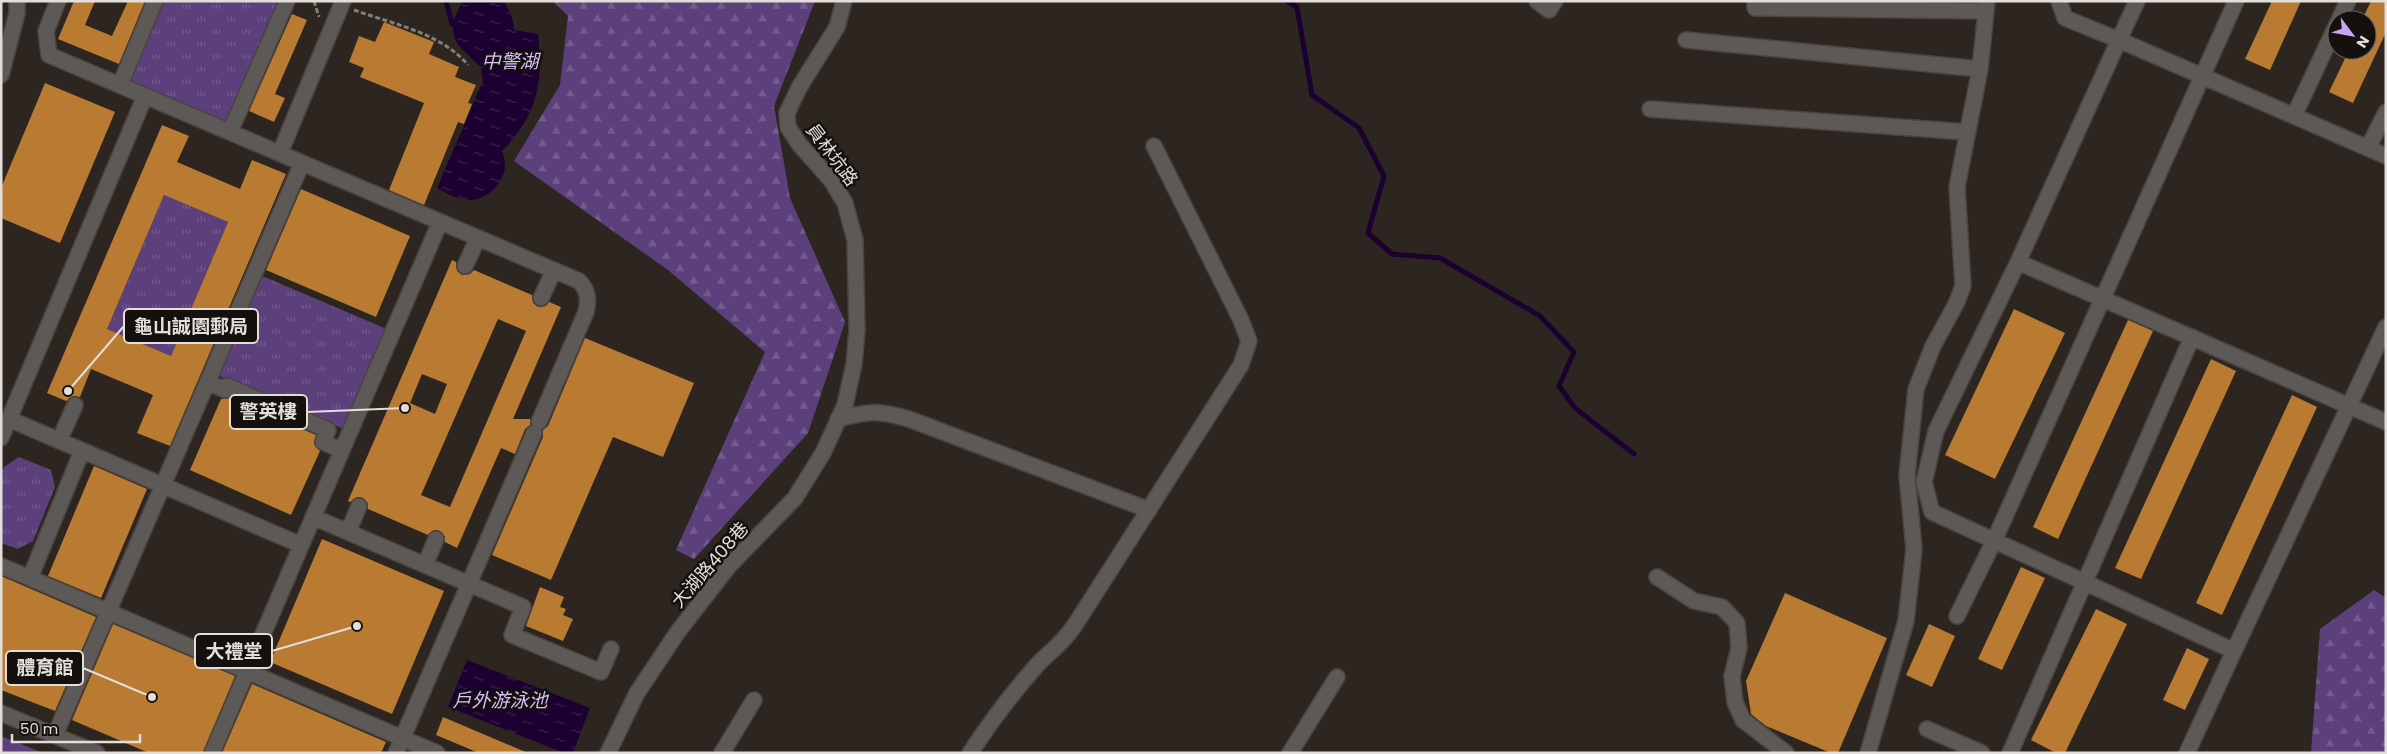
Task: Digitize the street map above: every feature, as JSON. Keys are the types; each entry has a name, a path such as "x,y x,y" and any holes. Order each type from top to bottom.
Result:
{"street":[{"path":"1,75 17,13 17,1"},
{"path":"58,1 46,31 49,55 554,270 579,281 585,287 588,302 396,753"},
{"path":"120,85 155,1"},
{"path":"230,132 287,1"},
{"name":"員林坑路","path":"844,1 837,27 800,86 787,113 788,127 799,144 831,180 845,204 856,240 857,330 854,364 845,405"},
{"path":"1537,1 1550,10 1555,1"},
{"path":"1755,1 1755,8 1986,6 1980,69 1957,187 1963,286 1956,304 1933,346 1916,389 1906,475 1914,549 1906,621 1868,753"},
{"path":"2059,1 2065,18 2386,156"},
{"path":"2137,1 2018,262 1936,431 1924,482 1932,512 2234,651"},
{"path":"1958,616 1994,541 2236,1"},
{"path":"280,153 342,4"},
{"path":"1686,40 1980,69"},
{"path":"2294,116 2327,45"},
{"path":"1,438 145,96"},
{"path":"1650,109 1967,132"},
{"path":"2368,148 2386,112"},
{"path":"970,753 1003,706 1040,663 1063,642 1241,365 1249,341 1241,320 1154,146"},
{"path":"55,736 107,611 302,163"},
{"path":"212,753 440,222"},
{"path":"465,266 478,238"},
{"path":"2018,262 2386,422"},
{"path":"541,298 554,270"},
{"path":"2187,753 2386,326"},
{"path":"2010,753 2192,337"},
{"path":"207,382 225,390 227,386 328,430 323,442 342,450"},
{"path":"59,441 75,405"},
{"name":"大湖路408巷","path":"608,753 637,693 677,633 729,566 795,498 823,453 845,405"},
{"path":"838,420 865,412 882,411 909,419 1148,510"},
{"path":"9,419 301,544"},
{"path":"30,578 82,451"},
{"path":"348,532 359,506"},
{"path":"313,517 523,607 512,635 601,672 612,649"},
{"path":"425,565 436,539"},
{"path":"1,566 437,753"},
{"path":"1656,577 1694,601 1722,608 1737,623 1740,648 1732,676 1735,702 1743,720 1786,753"},
{"path":"1290,753 1337,677"},
{"path":"722,753 754,700"},
{"path":"1,713 97,753"},
{"path":"1927,729 1982,753"}],"path":[{"path":"342,4 440,42 453,49 468,65"}],"green space":[{"path":"161,1 279,1 227,125 127,83"},
{"path":"553,1 815,1 774,106 790,198 845,322 808,433 694,559 676,550 765,352 668,270 514,161 560,85 568,16"},
{"path":"164,195 228,222 171,356 107,329"},
{"path":"260,275 389,330 346,430 217,375"},
{"path":"19,457 51,470 55,487 33,541 18,549 1,543 1,473 4,467"},
{"path":"2374,590 2386,598 2386,753 2311,753 2320,629"},
{"path":"1,736 43,753 1,753"}],"water":[{"name":"中警湖","path":"462,1 503,1 511,15 514,30 538,34 540,51 540,68 535,97 523,125 502,151 505,167 502,178 489,194 471,200 457,198 437,188 483,81 481,68 458,45 454,36 452,24"},
{"name":"戶外游泳池","path":"467,660 590,708 573,753 564,753 448,707"}],"building":[{"path":"74,1 95,1 85,25 112,36 128,1 145,1 119,64 58,39"},
{"path":"2272,1 2301,1 2270,70 2245,59"},
{"path":"2371,1 2386,1 2386,32 2377,51 2377,10 2367,10"},
{"path":"292,14 307,20 275,94 285,98 274,122 249,111"},
{"path":"384,22 434,42 429,54 459,67 455,77 476,85 468,103 472,104 464,124 458,122 424,205 389,190 424,103 360,77 364,68 349,62 359,36 375,42"},
{"path":"2344,60 2373,60 2353,103 2329,92"},
{"path":"45,83 115,112 60,243 1,218 1,188"},
{"path":"162,125 189,136 177,162 240,189 252,160 286,174 170,446 137,433 153,395 91,369 80,397 74,396 66,401 47,393","holes":["164,195 228,222 171,356 107,329"]},
{"path":"301,189 410,236 376,317 266,270"},
{"path":"452,260 456,262 457,271 462,275 470,274 474,270 532,295 533,303 538,307 546,306 549,302 561,307 513,419 530,419 530,425 525,429 515,454 501,448 457,548 445,542 445,537 440,531 434,530 428,535 368,509 368,504 363,498 357,497 350,502 348,501","holes":["498,319 526,331 450,507 421,495","422,374 447,384 435,414 410,403"]},
{"path":"2014,309 2065,333 1995,479 1945,455"},
{"path":"2128,320 2153,331 2058,539 2033,527"},
{"path":"585,338 694,383 663,457 613,437 551,580 492,555 543,437 543,430 548,426"},
{"path":"2211,359 2236,371 2141,579 2115,568"},
{"path":"2292,395 2317,407 2222,615 2196,603"},
{"path":"230,398 316,435 314,444 320,451 291,515 190,470 221,399"},
{"path":"94,466 147,489 101,598 48,576"},
{"path":"322,539 444,591 392,714 270,662"},
{"path":"2021,567 2045,578 2002,670 1978,659"},
{"path":"1,576 96,617 55,711 1,690"},
{"path":"540,587 564,597 560,607 566,609 563,615 573,619 563,641 526,626"},
{"path":"1785,593 1887,638 1838,753 1831,753 1766,726 1751,714 1746,681"},
{"path":"2096,609 2127,624 2065,753 2056,753 2031,740"},
{"path":"113,624 235,676 203,753 149,753 72,720"},
{"path":"1929,624 1955,636 1932,687 1906,675"},
{"path":"2187,648 2209,659 2185,710 2163,700"},
{"path":"252,684 386,742 381,753 222,753"},
{"path":"443,717 528,753 479,753 436,735"}],"waterway":[{"path":"446,1 452,24"},
{"path":"1287,1 1297,7 1312,95 1359,128 1384,176 1368,233 1392,254 1440,258 1540,316 1574,352 1559,386 1575,408 1634,454"}],"place":[{"name":"龜山誠園郵局","path":"68,391"},
{"name":"警英樓","path":"405,408"},
{"name":"大禮堂","path":"357,626"},
{"name":"體育館","path":"152,697"}]}
